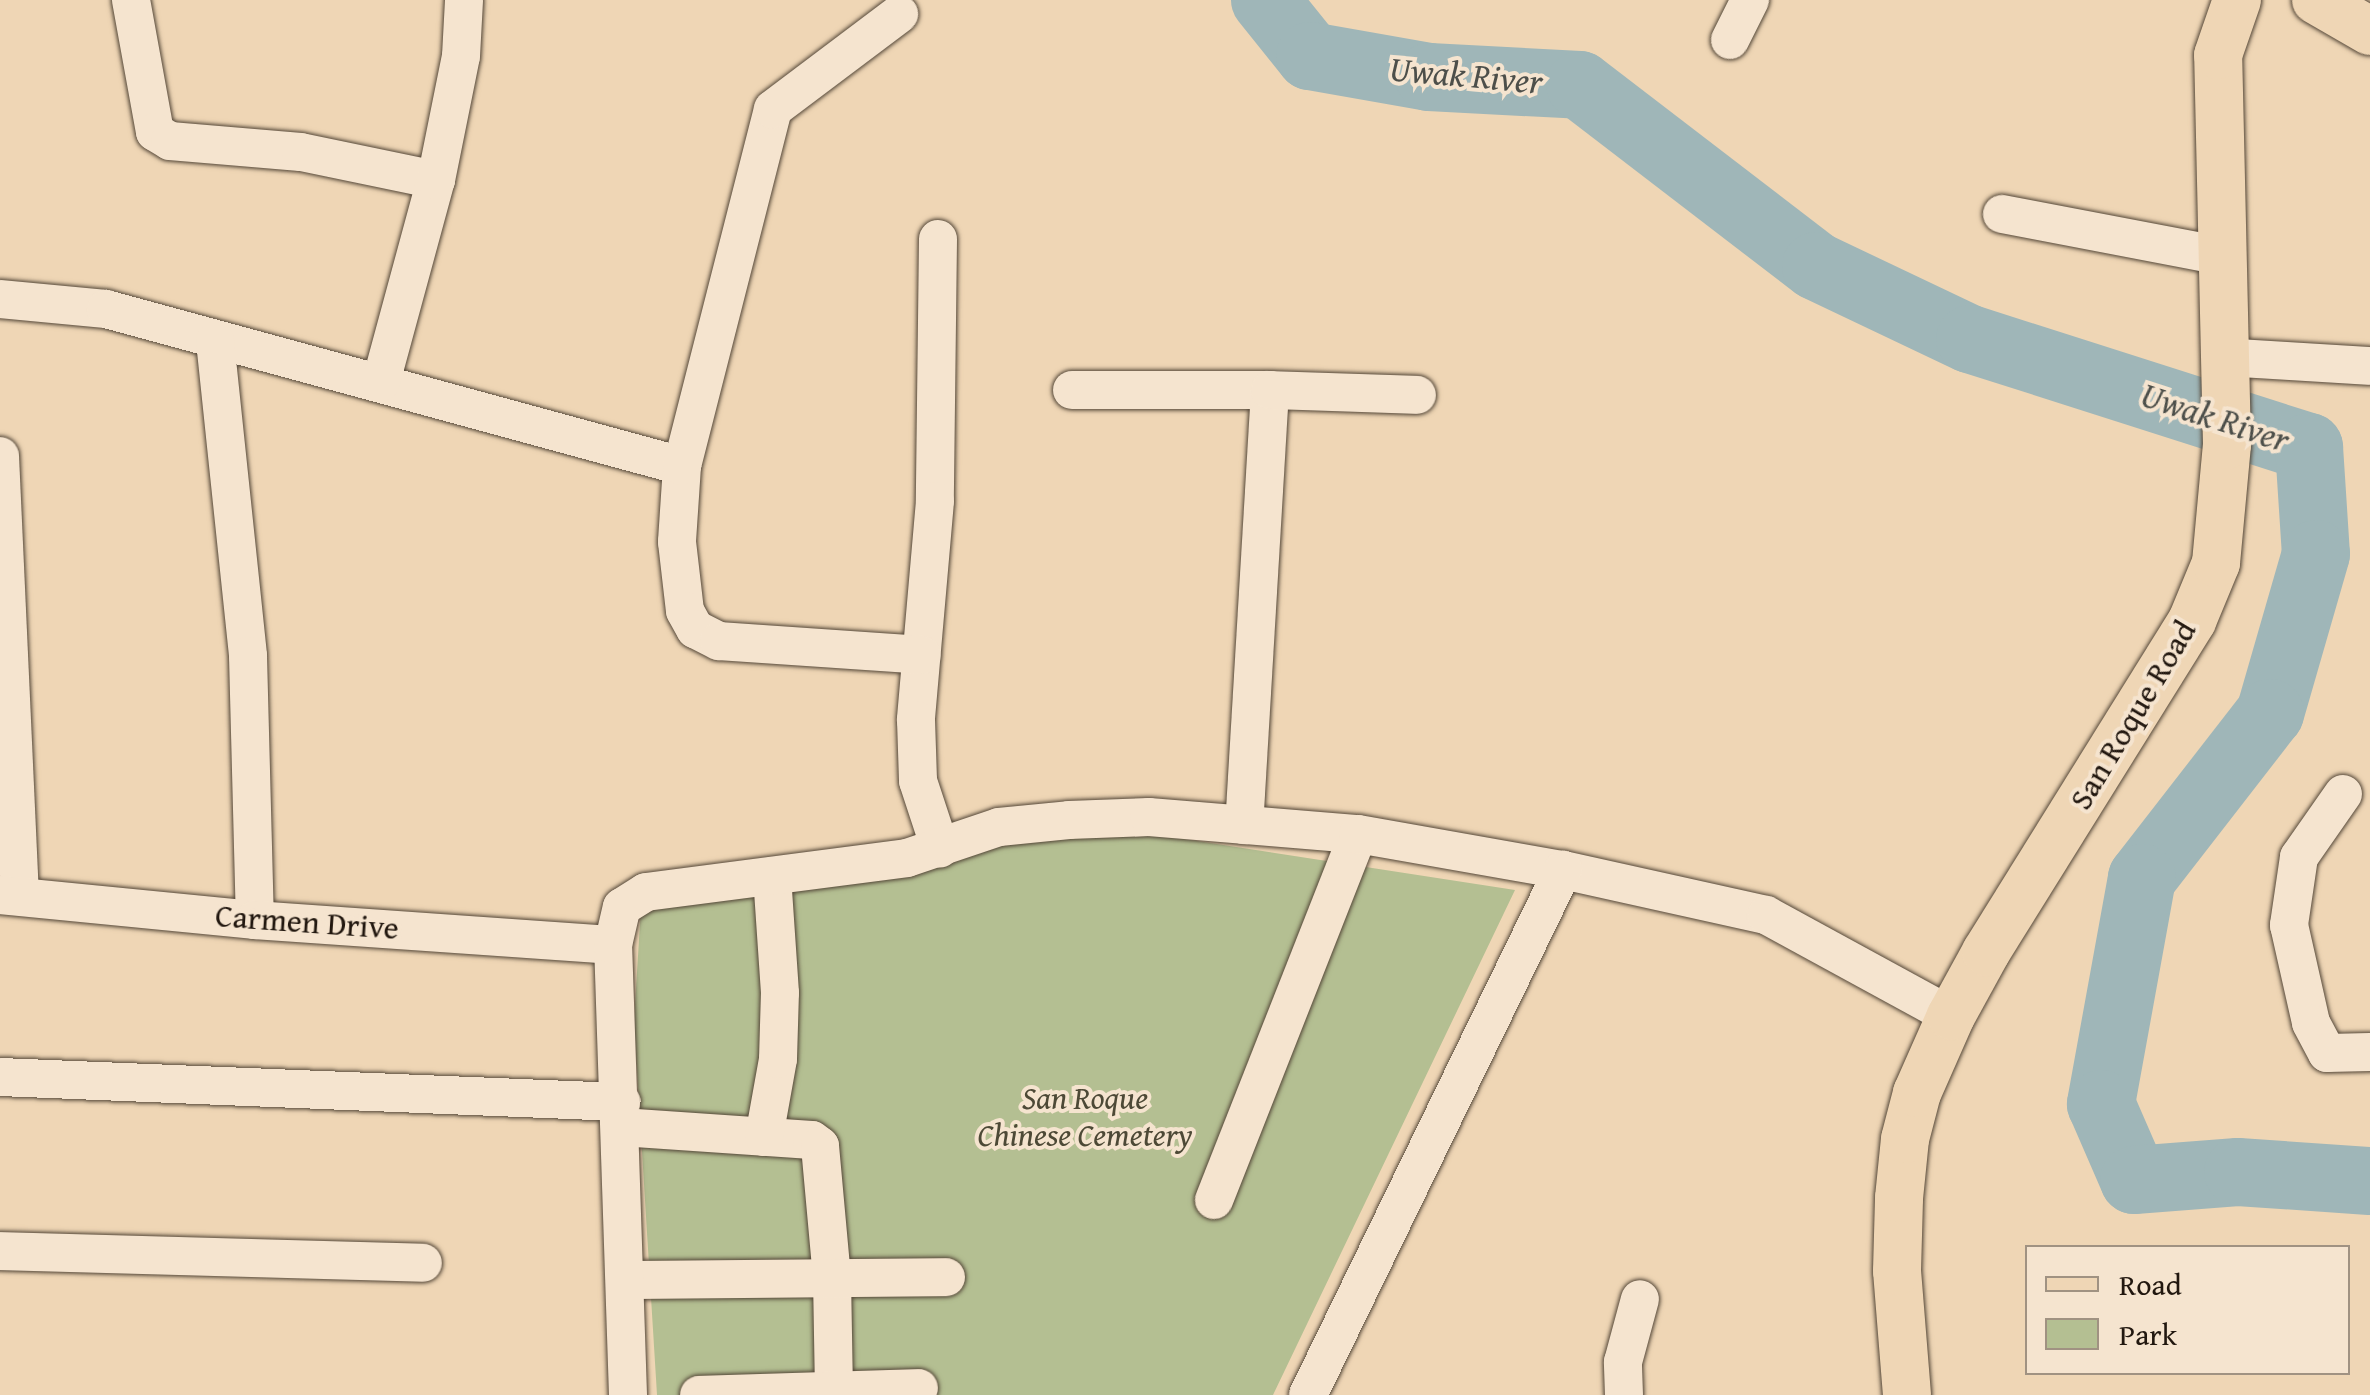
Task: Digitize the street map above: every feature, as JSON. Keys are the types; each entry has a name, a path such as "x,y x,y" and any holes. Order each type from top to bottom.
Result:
{"main road":[{"name":"San Roque Road","path":"1908,1395 1897,1271 1905,1139 1917,1093 1951,1016 2192,621 2216,564 2227,446 2218,55 2237,0"},
{"path":"2316,0 2370,31"}],"street":[{"path":"131,0 155,132 170,141 301,152 436,180"},
{"path":"382,382 436,180 462,56 464,0"},
{"path":"1730,40 1750,0"},
{"path":"899,14 773,109 682,466 677,542 685,611 695,628 720,641 922,655"},
{"path":"2002,214 2222,256"},
{"path":"938,239 935,501 916,720 918,781 940,848"},
{"path":"0,299 106,309 682,466"},
{"path":"215,340 248,656 255,920"},
{"path":"2223,369 2370,366"},
{"path":"1072,390 1416,394"},
{"path":"1244,825 1270,390"},
{"path":"0,456 10,895"},
{"path":"2343,794 2298,857 2289,925 2311,1023 2326,1053 2370,1052"},
{"path":"628,1395 614,945 622,907 646,892 908,858 999,827 1069,820 1149,817 1358,834 1563,870 1766,915 1951,1016"},
{"path":"1214,1200 1358,834"},
{"path":"1308,1395 1563,870"},
{"path":"764,1137 778,1059 780,993 772,876"},
{"name":"Carmen Drive","path":"10,895 255,920 614,945"},
{"path":"0,1077 621,1114 764,1137 812,1140 820,1146 832,1276 834,1392"},
{"path":"0,1251 423,1263"},
{"path":"624,1280 946,1276"},
{"path":"1624,1395 1623,1362 1640,1299"},
{"path":"700,1395 918,1388"}],"green space":[{"name":"San Roque Chinese Cemetery","path":"1139,832 1515,890 1273,1395 657,1395 634,1021 641,907 917,875 978,848"}],"waterway":[{"name":"Uwak River","path":"1265,0 1310,56 1429,77 1580,85 1816,266 1970,339 2309,447 2316,554 2270,713 2142,878 2101,1104 2134,1180 2238,1172 2370,1181"}]}
